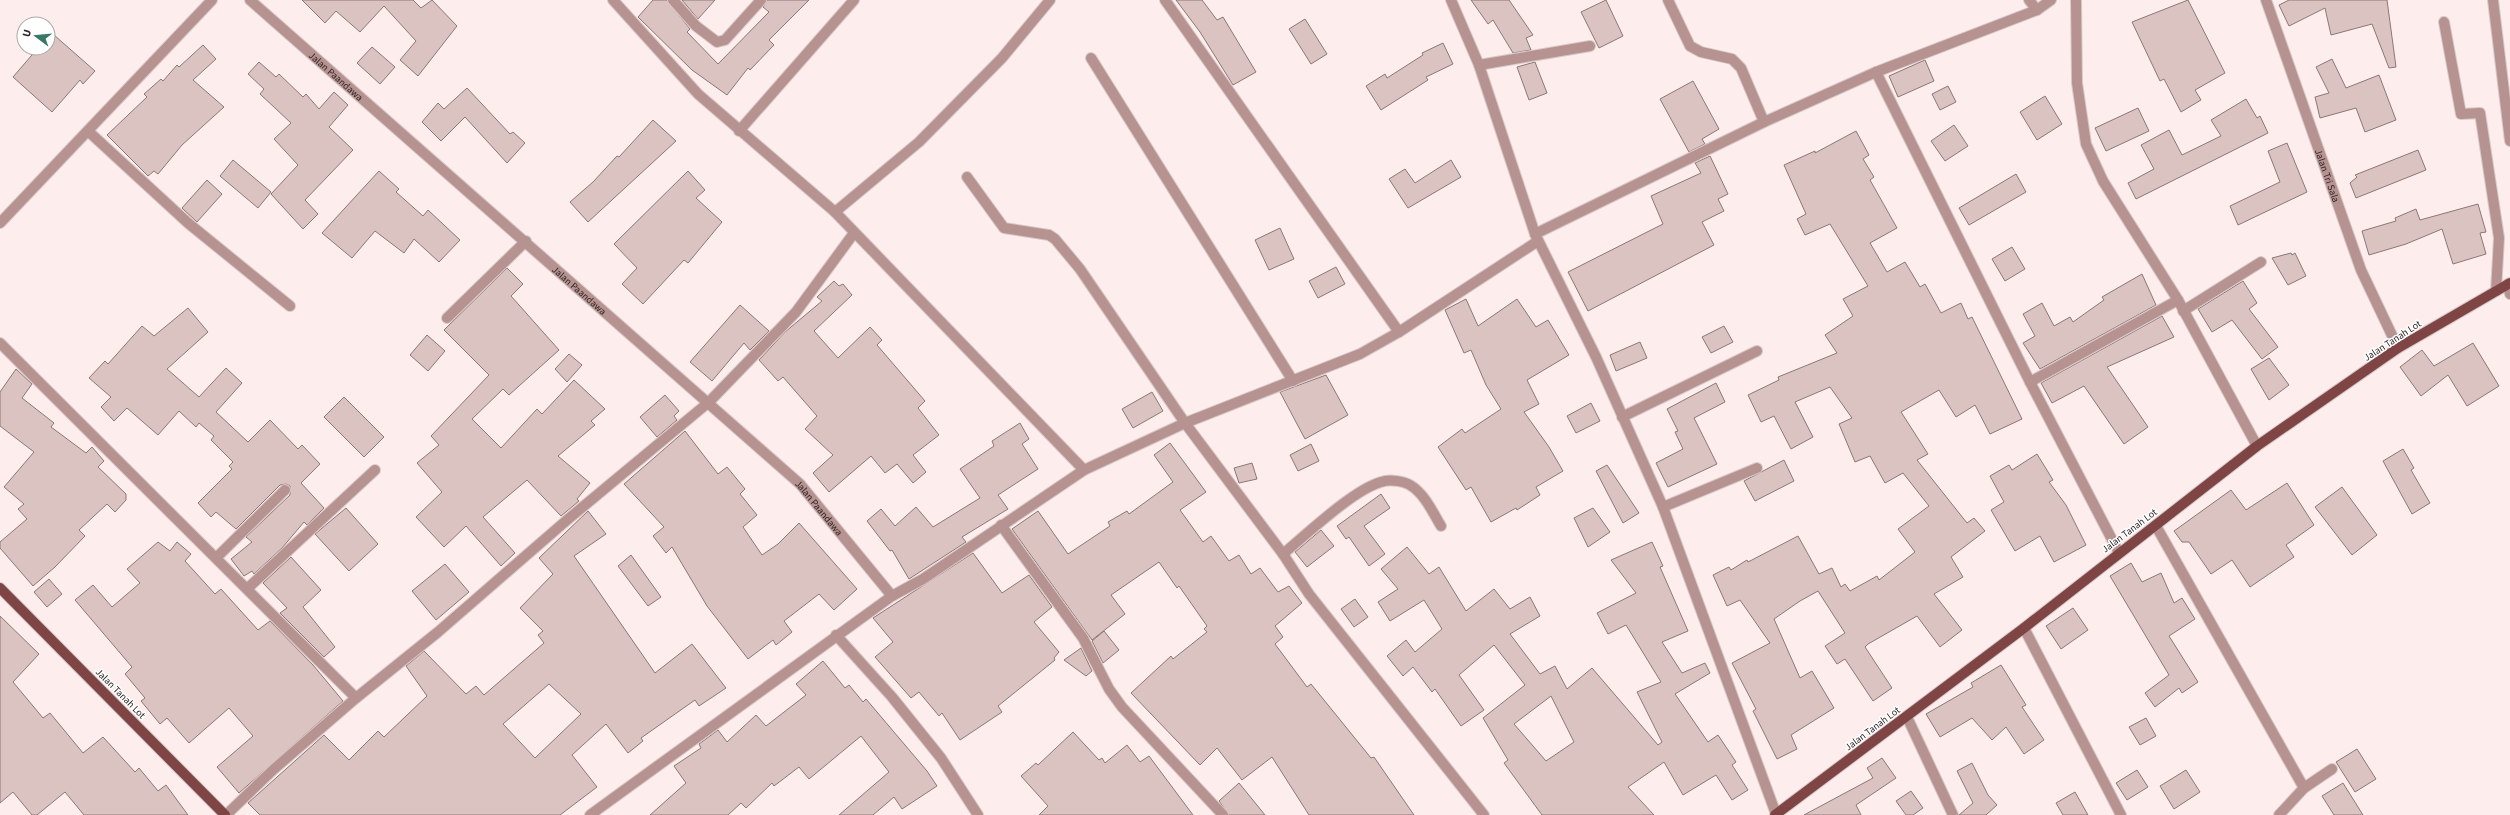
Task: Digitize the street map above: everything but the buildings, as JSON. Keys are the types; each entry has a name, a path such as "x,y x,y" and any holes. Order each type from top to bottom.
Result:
{"main road":[{"name":"Jalan Tanah Lot","path":"1776,814 2024,628 2257,446 2398,348 2496,291 2509,287"},
{"name":"Jalan Tanah Lot","path":"0,588 225,815"}],"street":[{"path":"0,223 212,0"},
{"name":"Jalan Paandawa","path":"250,0 710,402 800,484 892,596"},
{"path":"613,0 698,94 739,131 835,212 1084,470"},
{"path":"673,0 696,26 717,42 725,40 761,0"},
{"path":"739,131 854,0"},
{"path":"835,212 919,142 1002,58 1050,0"},
{"path":"1165,0 1399,332"},
{"path":"1451,0 1479,66 1536,238 1596,357 1663,507 1776,814"},
{"path":"1668,0 1690,46 1701,52 1732,59 1740,68 1764,122"},
{"path":"2029,0 2037,10"},
{"path":"590,815 836,635 892,596 923,579 1084,470 1185,423 1360,354 1399,332 1536,238 1764,122 1876,72 2037,10 2051,0"},
{"path":"2076,0 2077,83 2086,144 2103,181 2178,300 2257,446"},
{"name":"Jalan Tri Sala","path":"2266,0 2361,270 2398,348"},
{"path":"2493,0 2510,141"},
{"path":"2444,22 2461,114 2480,113 2499,238 2496,291"},
{"path":"1479,66 1590,46"},
{"path":"1091,58 1293,381"},
{"path":"1876,72 2030,382 2119,553"},
{"path":"88,131 188,223 290,306"},
{"path":"967,177 1004,228 1014,232 1036,232 1055,239 1080,269 1185,423 1283,554 1309,594 1484,815"},
{"path":"225,815 274,769 356,698 438,632 567,520 710,402 796,312 854,232"},
{"path":"447,318 526,241"},
{"path":"2183,311 2261,262"},
{"path":"2030,382 2178,300"},
{"path":"0,343 217,557 356,698"},
{"path":"1622,417 1757,352"},
{"path":"1663,507 1757,468"},
{"path":"248,588 375,470"},
{"path":"1283,554 1360,492 1381,481 1396,481 1410,485 1422,496 1442,526"},
{"path":"217,557 285,490"},
{"path":"1001,525 1083,638 1109,689 1118,701 1223,815"},
{"path":"2156,526 2304,788"},
{"path":"2024,628 2121,815"},
{"path":"836,635 892,697 941,758 978,815"},
{"path":"1907,717 1953,815"},
{"path":"2280,815 2304,788 2332,769"}]}
